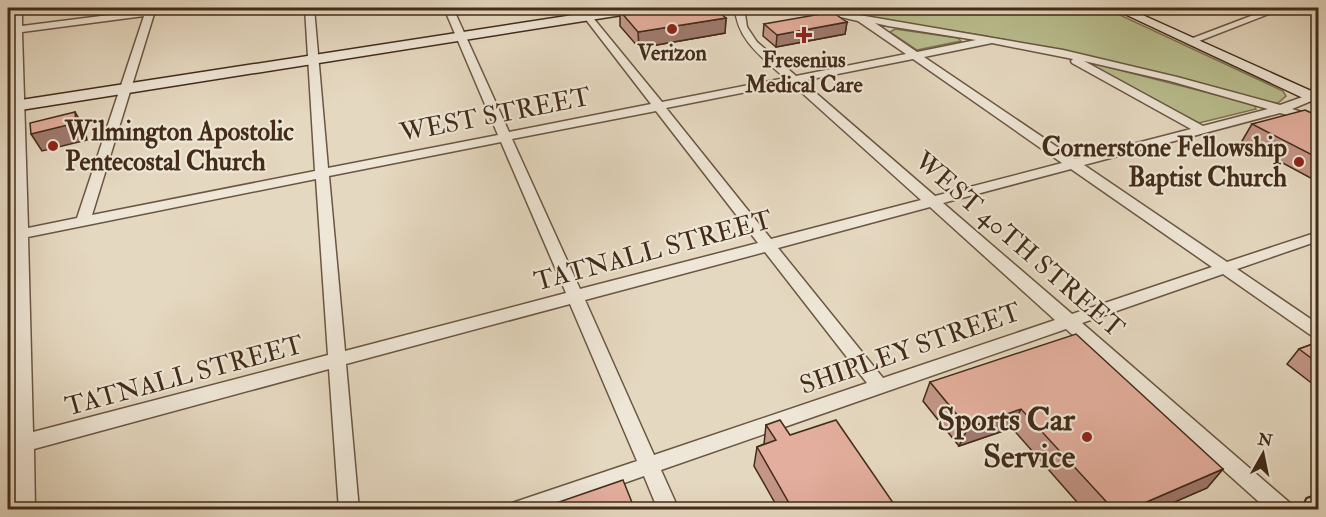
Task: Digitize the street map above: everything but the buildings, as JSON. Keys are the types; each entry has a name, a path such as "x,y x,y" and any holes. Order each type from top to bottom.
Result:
{"main road":[{"path":"13,106 461,37 585,12 641,8"},
{"path":"1118,8 1316,99"}],"street":[{"path":"17,8 12,30 16,447 26,510"},
{"path":"12,30 181,8"},
{"path":"309,8 348,510"},
{"path":"448,8 669,510"},
{"name":"WEST 40TH STREET","path":"739,8 746,36 1283,510"},
{"path":"806,8 1060,52 1136,69 1318,121"},
{"path":"1190,41 1279,8"},
{"path":"83,220 150,12"},
{"path":"585,12 879,386"},
{"path":"862,19 1318,332"},
{"name":"WEST STREET","path":"14,234 992,40"},
{"path":"1060,52 1202,130"},
{"name":"TATNALL STREET","path":"16,447 1316,99"},
{"name":"SHIPLEY STREET","path":"519,510 1318,236"}],"green space":[{"path":"813,8 1105,8 1283,91 1286,96 1278,103 1262,101 1068,52"},
{"path":"895,29 958,38 961,41 917,50 890,32"},
{"path":"1092,63 1248,103 1256,109 1199,123 1092,68"}],"place":[{"name":"Verizon","path":"672,29"},
{"name":"Fresenius Medical Care","path":"804,35"},
{"name":"Wilmington Apostolic Pentecostal Church","path":"53,146"},
{"name":"Cornerstone Fellowship Baptist Church","path":"1299,162"},
{"name":"Sports Car Service","path":"1087,437"}]}
